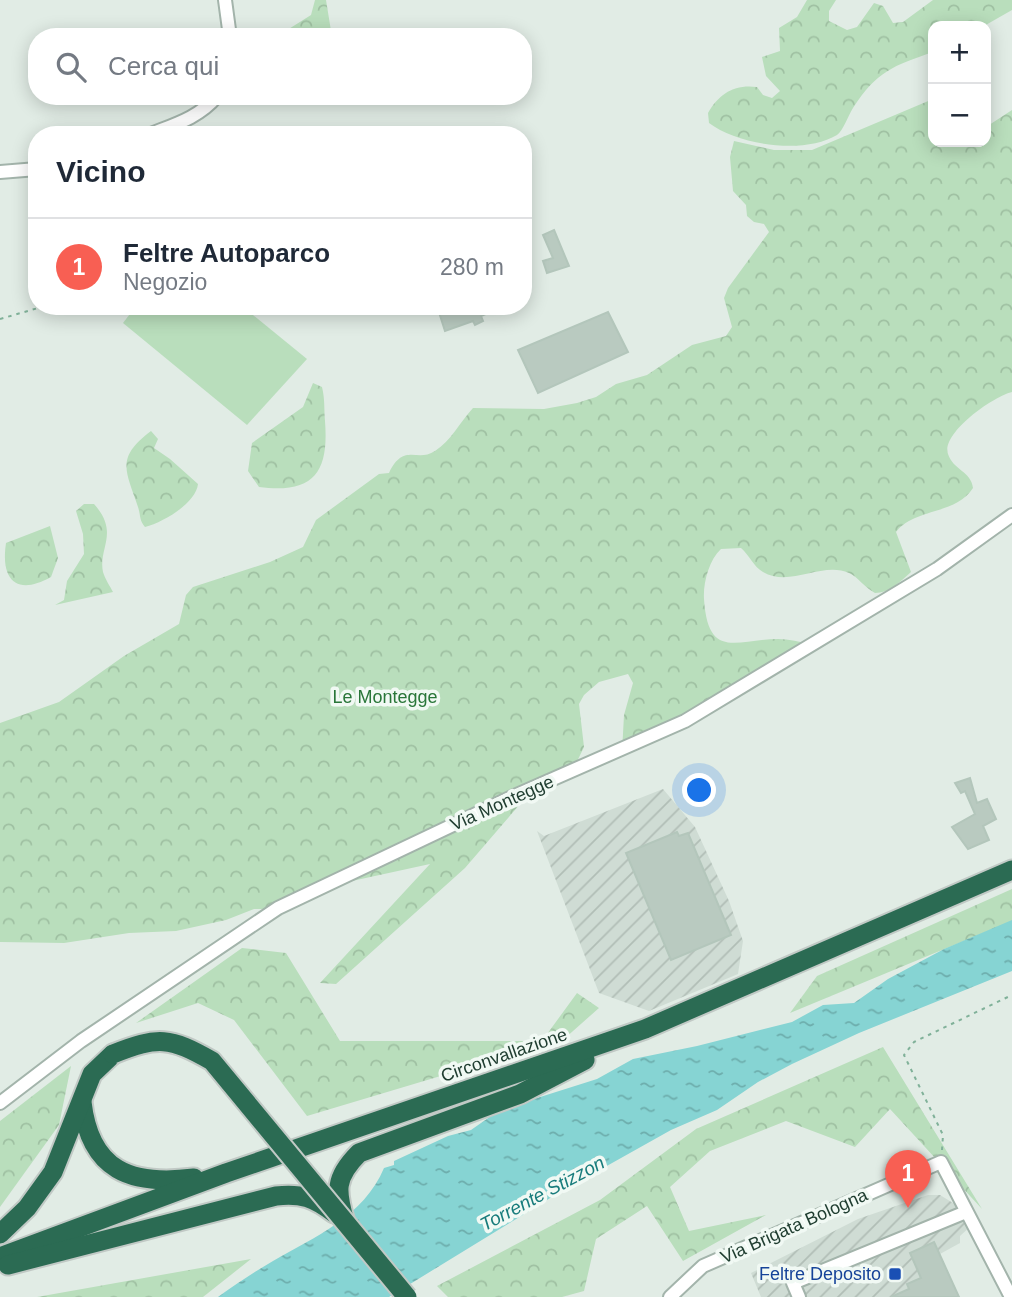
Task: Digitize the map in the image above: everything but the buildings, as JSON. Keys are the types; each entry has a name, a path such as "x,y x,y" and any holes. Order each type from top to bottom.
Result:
{"highway":[{"name":"Circonvallazione","path":"0,1257 226,1173 645,1029 1012,870"},
{"path":"345,1222 337,1194 340,1178 351,1161 369,1147 520,1094 645,1029"},
{"path":"0,1234 27,1208 53,1172 92,1074 113,1054 145,1041 180,1043 212,1061 407,1297"},
{"path":"82,1099 85,1124 98,1153 120,1173 151,1181 226,1173"},
{"path":"0,1267 276,1196 301,1194 316,1199 345,1222"}],"street":[{"path":"225,0 229,28"},
{"path":"172,126 210,105"},
{"path":"0,172 28,170"},
{"name":"Via Montegge","path":"0,1103 81,1041 278,908 512,797 685,721 937,569 1012,515"},
{"path":"941,1162 1012,1297"},
{"name":"Via Brigata Bologna","path":"670,1297 703,1266 941,1162"},
{"path":"799,1297 793,1283 966,1212"}],"path":[{"path":"0,318 28,311"},
{"path":"941,1162 943,1135 904,1055 914,1042 1012,995"}],"shaded area":[{"path":"663,789 695,827 729,901 743,941 738,974 649,1011 599,993 537,831 544,836"},
{"path":"928,1195 940,1195 953,1203 960,1202 972,1225 960,1236 960,1243 940,1254 959,1297 761,1297 751,1273 858,1219"}],"green space":[{"path":"315,0 326,0 331,28 290,28 311,15"},
{"path":"807,0 836,0 829,11 829,21 847,30 857,27 874,3 883,6 893,23 903,22 933,0 1012,0 1012,10 991,22 928,21 928,54 896,66 878,78 853,108 839,133 823,141 807,145 772,145 737,137 709,123 708,113 712,106 734,89 757,87 763,95 772,98 780,91 766,76 762,57 780,51 779,28 797,17"},
{"name":"Le Montegge","path":"928,101 928,147 991,147 991,124 1012,110 1012,392 993,400 960,426 948,445 950,459 972,482 973,488 966,497 913,519 896,532 911,572 907,576 890,589 875,593 849,573 839,570 773,576 760,570 741,548 721,549 710,565 704,593 707,619 711,631 718,639 738,643 782,639 811,644 622,752 624,715 633,683 628,674 599,682 584,695 579,704 584,747 570,776 527,796 465,868 336,984 320,983 430,864 306,891 274,909 254,909 226,920 176,931 129,933 64,943 0,942 0,723 59,702 124,656 179,624 186,595 193,587 270,562 303,547 316,520 379,474 389,473 400,458 428,454 441,447 473,408 544,409 577,403 596,397 616,384 647,375 692,345 726,336 732,327 724,298 728,288 769,232 764,224 754,222 747,216 746,205 733,191 730,157 734,141 774,150 812,150"},
{"path":"129,315 253,315 307,359 247,425 123,323"},
{"path":"313,383 322,387 324,400 326,439 320,466 314,476 305,483 293,487 259,487 248,471 252,443 303,407"},
{"path":"151,431 158,439 154,448 198,484 192,498 178,511 145,527 127,474 127,466 132,449"},
{"path":"84,504 94,504 106,523 102,563 106,580 113,592 55,605 64,600 67,581 84,554 83,534 76,511"},
{"path":"50,526 58,558 51,577 30,585 14,582 6,568 6,543"},
{"path":"1012,889 1012,921 790,1013 817,976"},
{"path":"242,948 286,953 340,1041 542,1041 577,993 599,1008 564,1039 307,1116 234,1020 198,1003 136,1023"},
{"path":"883,1047 982,1209 890,1109 855,1147 786,1121 710,1151 670,1187 689,1231 766,1215 683,1261 647,1206 596,1239 584,1291 562,1297 448,1297 437,1286 600,1200 696,1129"},
{"path":"71,1066 59,1125 0,1207 0,1121"},
{"path":"251,1259 203,1297 37,1297"}],"water":[{"name":"Torrente Stizzon","path":"1012,920 1012,971 859,1033 792,1064 758,1082 717,1110 671,1130 555,1195 389,1297 218,1297 259,1269 337,1224 364,1199 384,1168 394,1165 394,1161 448,1136 471,1130 491,1116 597,1079 633,1059 792,1022 823,1005 854,1003 888,979 944,949"}],"place":[{"name":"Feltre Autoparco","path":"908,1208"},
{"name":"Feltre Deposito","path":"895,1274"}]}
